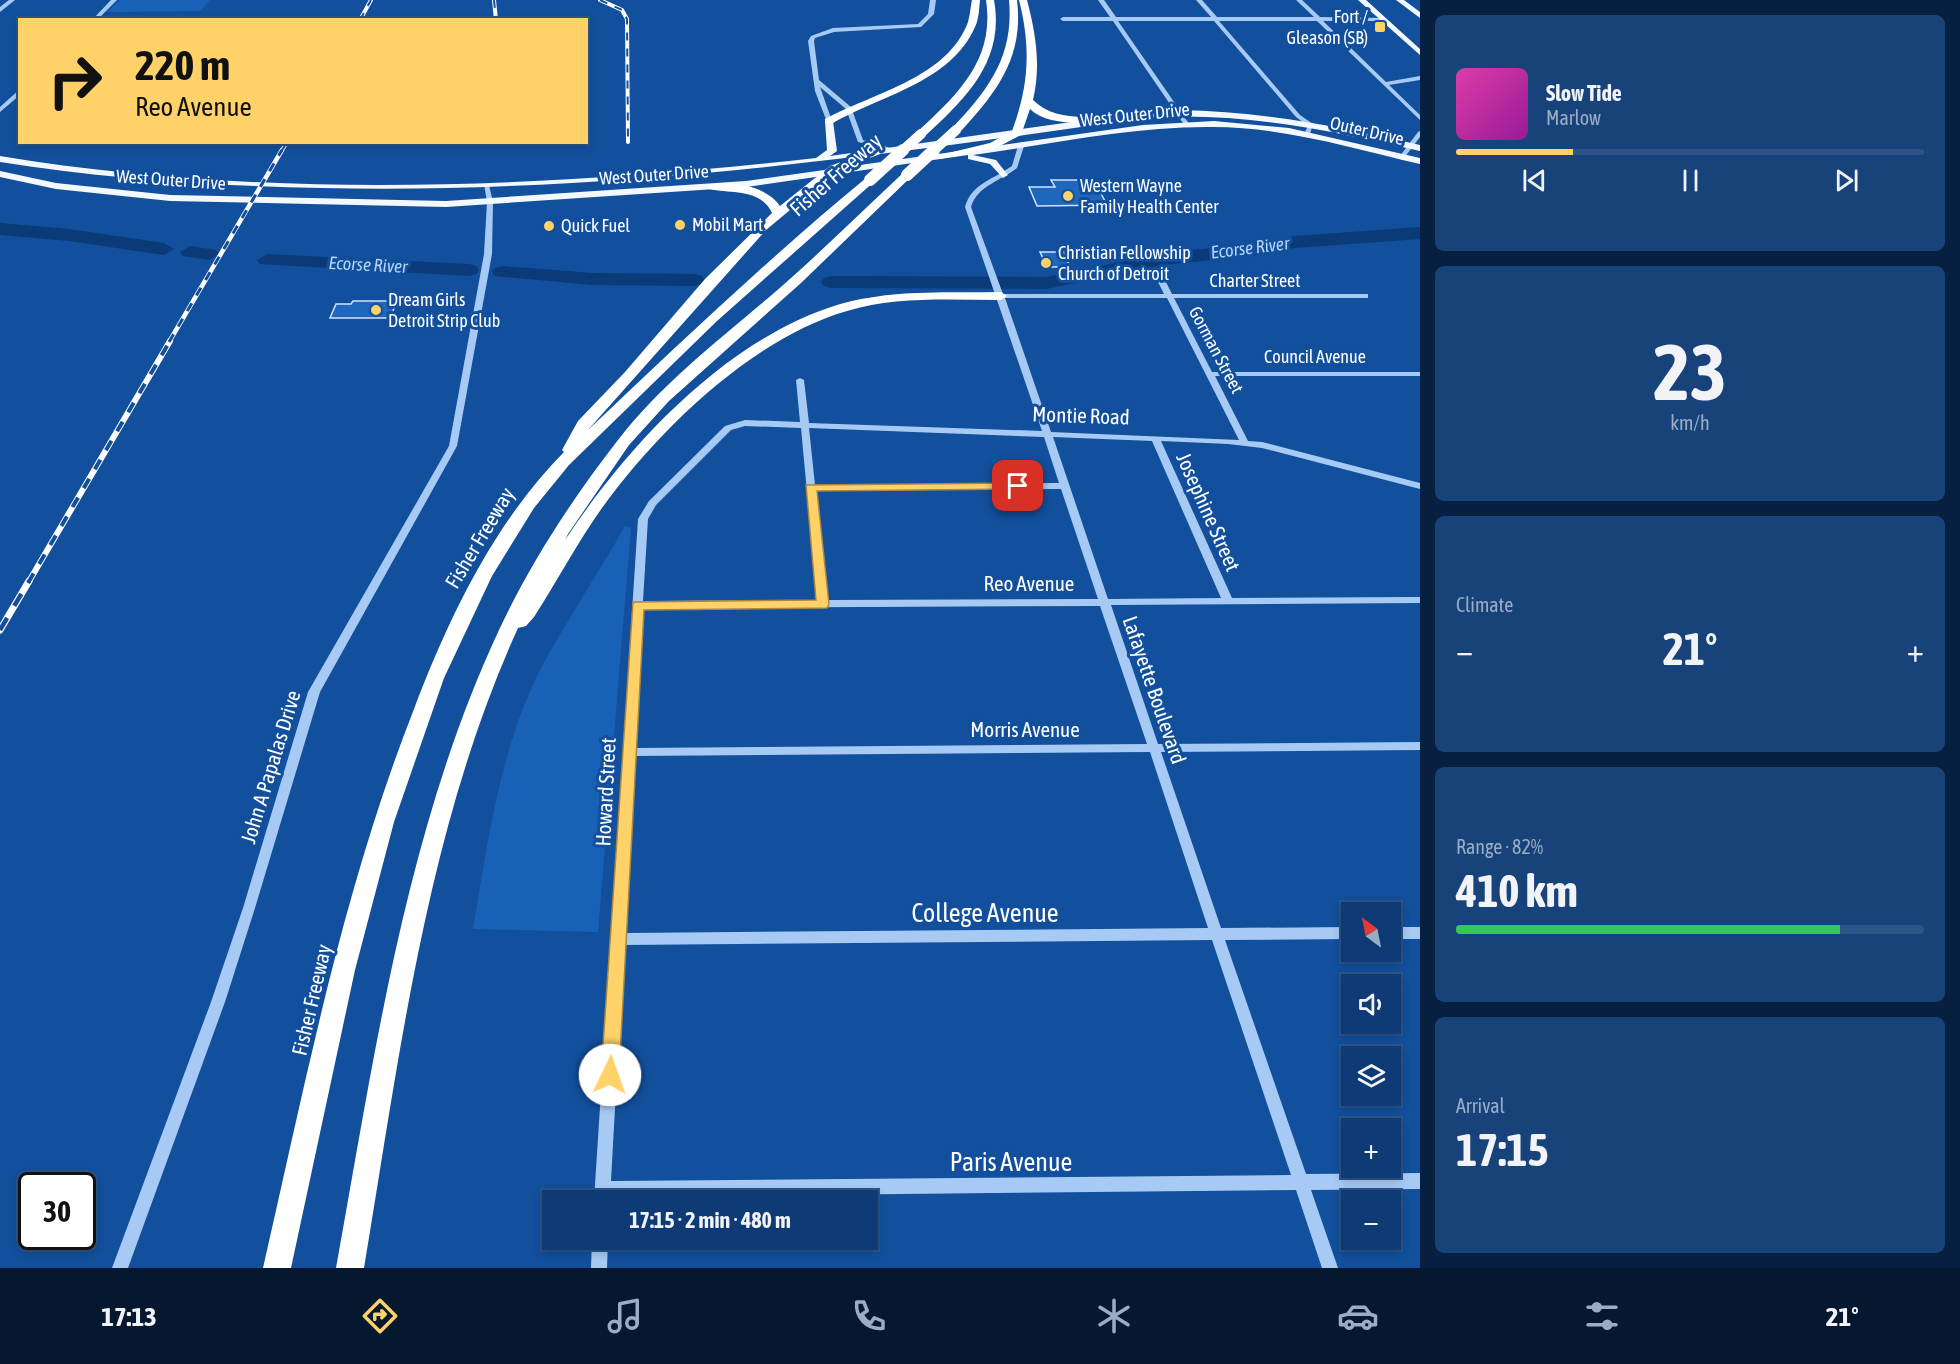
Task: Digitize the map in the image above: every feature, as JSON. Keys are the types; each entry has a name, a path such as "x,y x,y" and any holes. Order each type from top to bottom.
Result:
{"highway":[{"path":"829,121 849,108 904,88 941,63 968,32 975,16 976,0"},
{"name":"Fisher Freeway","path":"277,1268 359,907 383,820 404,758 449,645 482,580 529,504 563,464 675,351 947,110 978,70 993,39 994,10 990,0"},
{"path":"350,1268 411,935 426,866 459,754 499,646 526,590 560,531 592,483 626,440 704,360 794,282 956,129 983,100 1005,64 1015,28 1012,0"},
{"path":"944,157 994,145 1017,133 1029,102 1034,56 1032,27 1023,0"},
{"path":"1029,102 1044,113 1073,120 1143,115"},
{"path":"563,464 583,424 630,375 739,250 828,173 845,163 876,152"},
{"path":"713,187 738,189 760,195 773,203 778,214"},
{"path":"499,646 528,614 576,533 627,466 668,422 742,362 792,329 843,308 904,298 997,288"}],"main road":[{"path":"1362,0 1420,54"},
{"path":"1370,0 1414,36"},
{"path":"1400,0 1420,16"},
{"name":"West Outer Drive","path":"0,159 63,169 202,182 371,187 486,185 649,176 811,161 1178,112 1230,113 1306,122 1415,147"},
{"path":"1143,115 1155,118 1159,122 1143,129"},
{"path":"811,161 832,152 829,121"},
{"name":"West Outer Drive","path":"0,174 116,193 198,199 369,204 490,202 713,187 1187,125 1242,125 1307,134"},
{"path":"1021,146 1025,140 1055,128"},
{"name":"Outer Drive","path":"1307,134 1420,161"},
{"path":"944,157 988,160 998,165 1003,175"},
{"path":"33,181 54,176 63,169"},
{"path":"644,193 636,184 649,176"},
{"path":"595,196 612,188 612,184 605,178"}],"street":[{"path":"0,10 12,0"},
{"path":"96,18 114,0"},
{"path":"829,121 816,80 811,41 815,36 840,29 919,26 931,14 933,0"},
{"path":"1101,0 1187,125"},
{"path":"1199,0 1298,116 1311,125 1307,134"},
{"path":"1299,0 1420,118"},
{"path":"1063,18 1383,19"},
{"path":"1385,84 1420,78"},
{"path":"816,80 849,108 860,141 892,150"},
{"path":"0,110 18,93"},
{"path":"1402,157 1415,147 1420,134"},
{"name":"Lafayette Boulevard","path":"1021,146 1015,167 975,192 969,200 968,207 1330,1268"},
{"name":"John A Papalas Drive","path":"120,1268 218,1002 249,908 314,692 453,446 488,254 490,202 486,185"},
{"name":"Gorman Street","path":"1157,272 1245,443"},
{"name":"Charter Street","path":"997,288 1169,297 1365,296"},
{"name":"Council Avenue","path":"1211,374 1420,374"},
{"path":"800,380 823,604"},
{"name":"Montie Road","path":"736,424 1047,433 1245,443 1420,486"},
{"name":"Howard Street","path":"603,1190 643,519 646,511 728,428 736,424"},
{"name":"Josephine Street","path":"1155,438 1228,601"},
{"path":"811,488 1065,486"},
{"name":"Reo Avenue","path":"638,605 1420,600"},
{"name":"Morris Avenue","path":"629,752 1420,746"},
{"name":"College Avenue","path":"618,939 1341,933"},
{"path":"1401,933 1420,933"},
{"name":"Paris Avenue","path":"866,1190 1260,1184 1300,1181 1420,1181"},
{"path":"599,1268 600,1250"}],"shaded area":[{"path":"120,0 210,0 200,11 107,12"},
{"path":"625,526 631,528 598,932 473,929 497,796 515,730 541,668"}],"building":[{"name":"Western Wayne Family Health Center","path":"1051,180 1094,180 1107,205 1037,206 1029,187 1055,187"},
{"name":"Christian Fellowship Church of Detroit","path":"1040,252 1064,252 1070,267 1047,267"},
{"name":"Dream Girls Detroit Strip Club","path":"353,301 397,301 390,318 330,318 336,304 351,304"}],"waterway":[{"name":"Ecorse River","path":"0,229 69,235 164,249"},
{"name":"Ecorse River","path":"831,282 1046,283 1163,259 1263,249 1294,242 1420,233"},
{"name":"Ecorse River","path":"190,252 209,254"},
{"name":"Ecorse River","path":"267,260 469,270"},
{"name":"Ecorse River","path":"502,272 593,279 695,280"}],"railway":[{"path":"361,18 371,0"},
{"path":"494,0 496,18"},
{"path":"600,0 622,10 627,19 628,142"},
{"path":"281,152 286,144"},
{"path":"169,342 282,150"},
{"path":"28,583 170,341"},
{"path":"0,630 29,581"}],"place":[{"name":"Fort / Gleason (SB)","path":"1380,27"},
{"name":"Western Wayne Family Health Center","path":"1068,196"},
{"name":"Mobil Mart","path":"680,225"},
{"name":"Quick Fuel","path":"549,226"},
{"name":"Christian Fellowship Church of Detroit","path":"1046,263"},
{"name":"Dream Girls Detroit Strip Club","path":"376,310"}],"route":[{"path":"610,1075 638,605 823,604 811,488 1018,486"}]}
